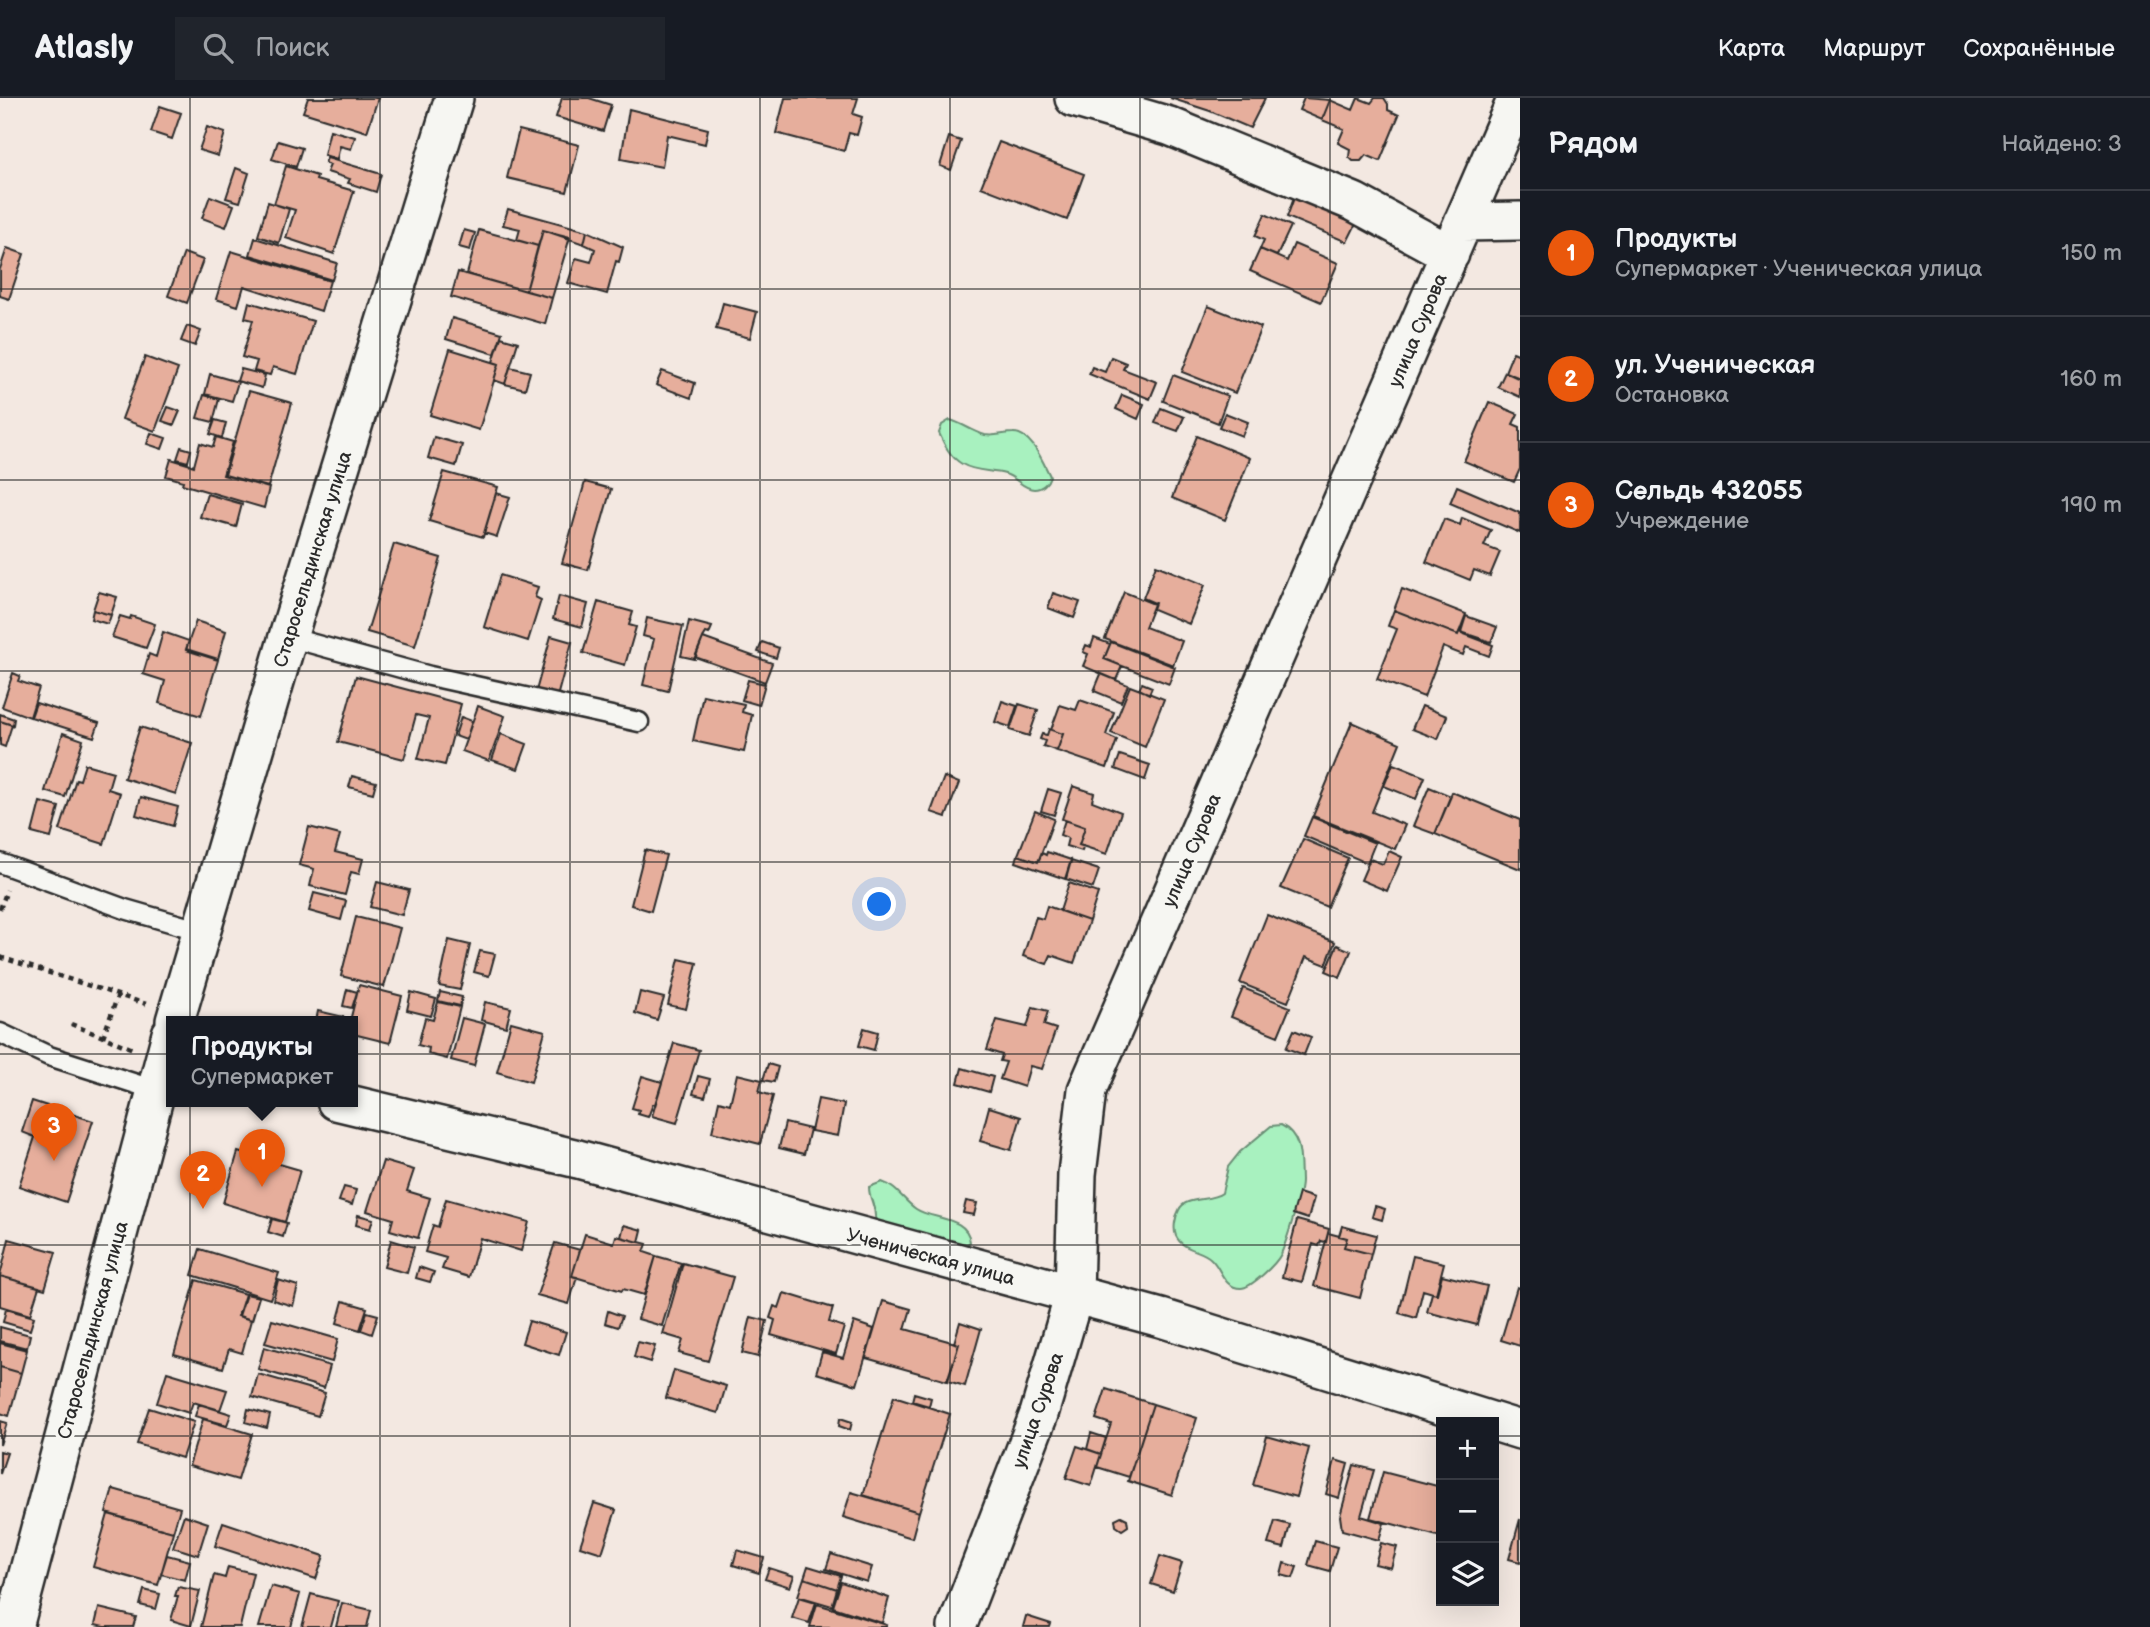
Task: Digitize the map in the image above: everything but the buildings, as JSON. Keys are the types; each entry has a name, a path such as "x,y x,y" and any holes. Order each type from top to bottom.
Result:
{"street":[{"name":"Старосельдинская улица","path":"178,1016 288,637 454,98"},
{"path":"1074,98 1169,126 1354,202 1457,238 1520,221"},
{"name":"улица Сурова","path":"957,1627 1039,1415 1074,1295 1077,1174 1087,1090 1517,98"},
{"name":"Старосельдинская улица","path":"14,1627 166,1058"},
{"name":"Ученическая улица","path":"358,1106 578,1159 1174,1322 1520,1430"}],"lane":[{"path":"288,637 430,676 639,722"},
{"path":"0,863 125,909 201,931"},
{"path":"0,1033 49,1056 166,1051"}],"path":[{"path":"0,957 118,995 166,1049"},
{"path":"103,1037 118,995"},
{"path":"71,1024 103,1037 166,1051"}],"green space":[{"path":"950,420 985,435 1013,433 1025,437 1044,463 1050,476 1048,481 1040,488 1034,489 1005,474 962,464 945,446 939,433 942,425"},
{"path":"1281,1125 1293,1135 1299,1149 1301,1181 1293,1218 1281,1254 1274,1264 1251,1284 1235,1287 1226,1281 1211,1259 1179,1241 1175,1230 1176,1216 1187,1203 1222,1193 1228,1167 1240,1152 1271,1126"},
{"path":"882,1182 923,1213 963,1227 970,1242 961,1249 875,1222 869,1187"}],"place":[{"name":"Сельдь 432055","path":"54,1161"},
{"name":"Продукты","path":"262,1187"},
{"name":"ул. Ученическая","path":"203,1209"}]}
